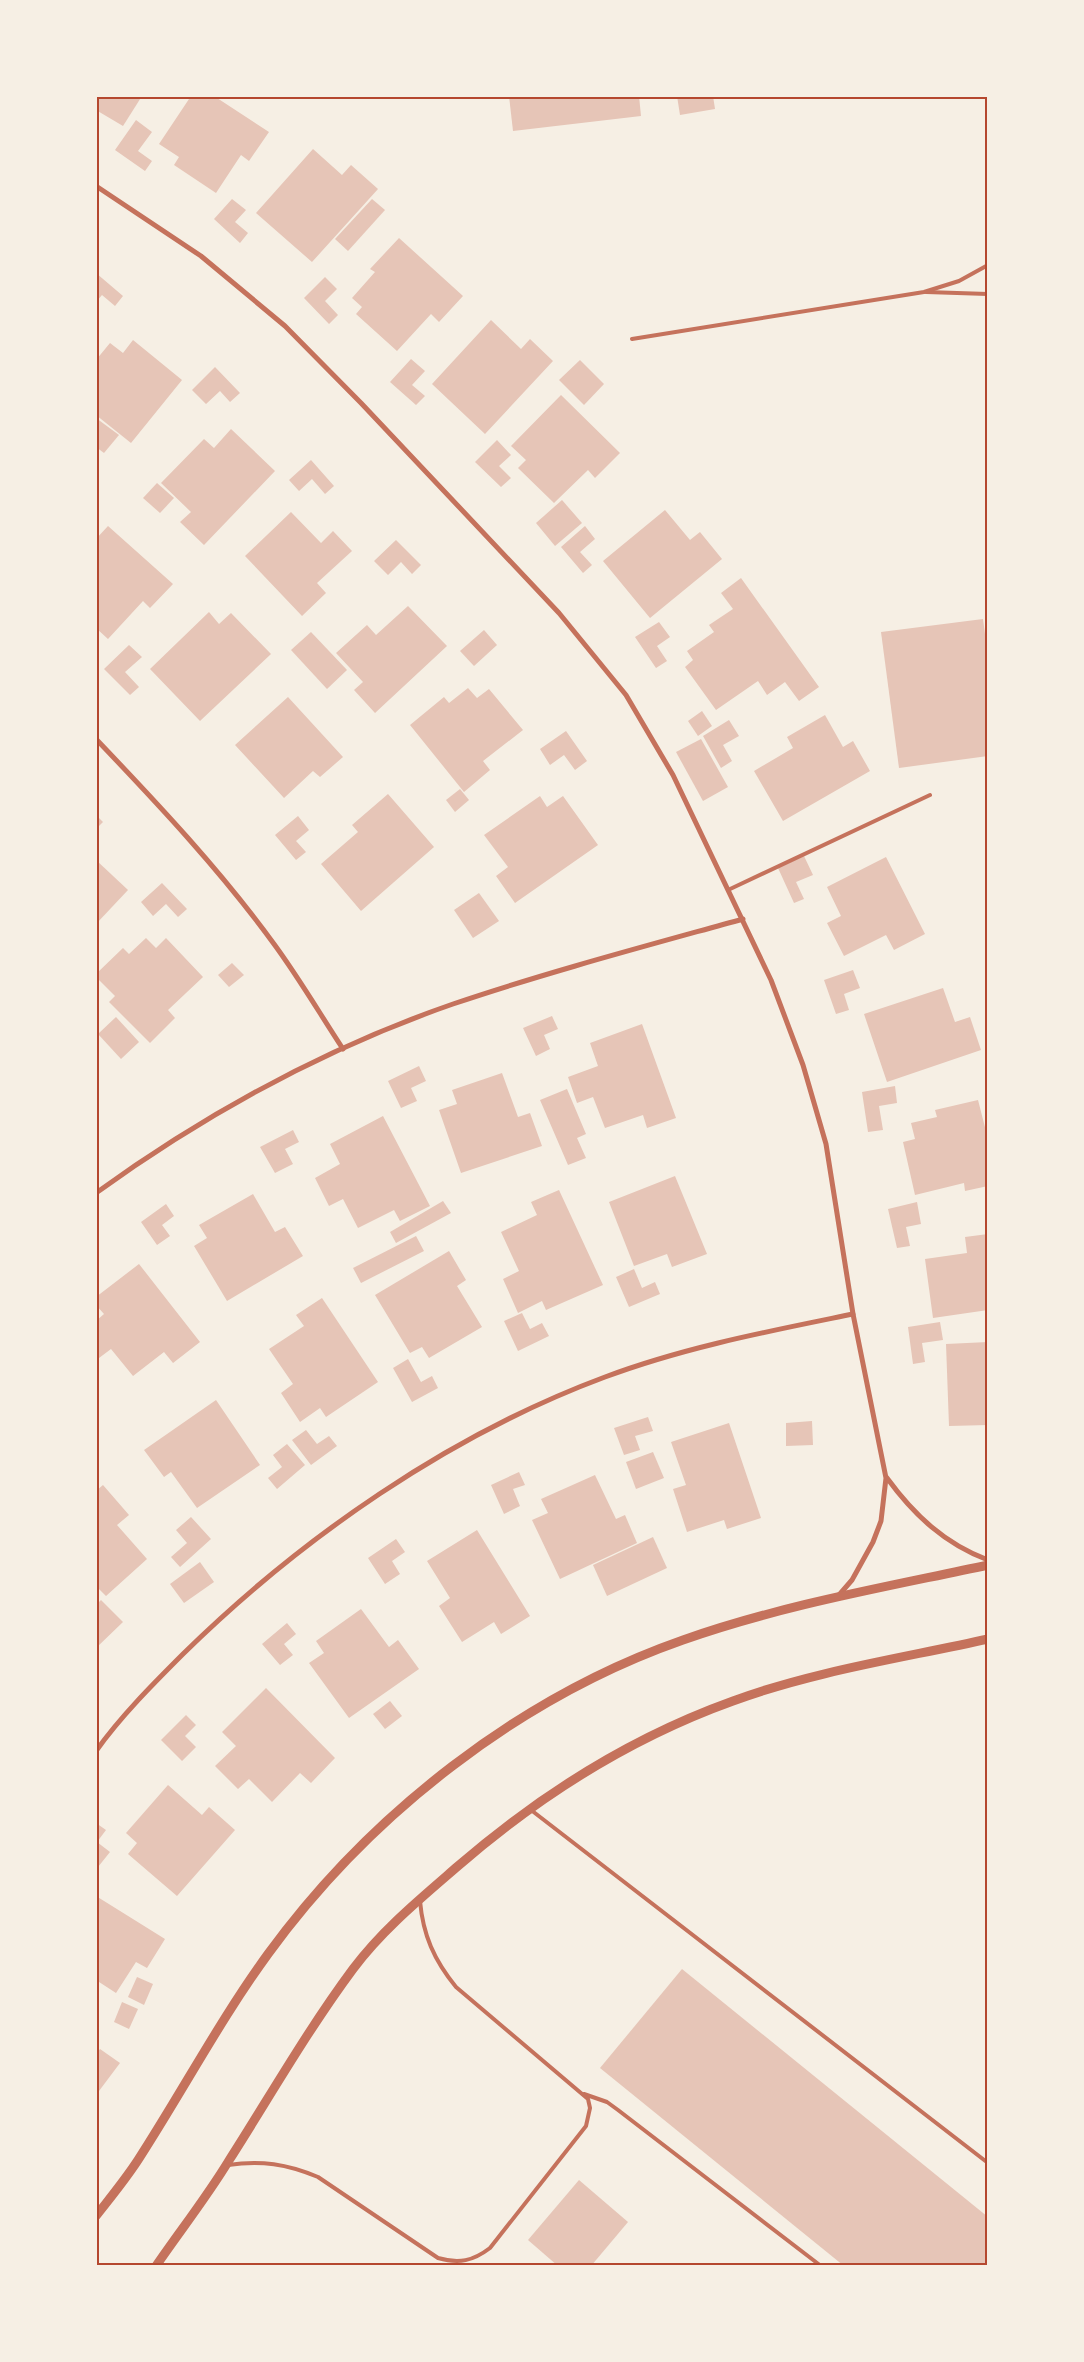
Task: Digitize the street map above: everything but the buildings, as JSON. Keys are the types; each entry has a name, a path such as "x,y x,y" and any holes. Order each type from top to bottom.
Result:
{"street":[{"path":"96,186 201,256 285,326 361,403 559,613 626,695 672,775 771,980 802,1065 826,1144 853,1314 886,1478 881,1521 874,1542 852,1580 838,1597"},
{"path":"96,739 143,788 210,865 274,944 343,1049"},
{"path":"96,1194 128,1170 198,1126 270,1086 343,1049 461,1002 589,961 743,919"},
{"path":"96,1751 160,1678 220,1618 286,1562 355,1510 492,1427 552,1398 606,1376 661,1358 716,1343 853,1314"},
{"path":"886,1478 916,1515 934,1530 953,1544 988,1560"},
{"path":"96,2216 137,2162 242,1990 269,1952 329,1879 379,1829 432,1783 490,1741 550,1702 614,1668 682,1640 751,1619 838,1597 988,1566"},
{"path":"156,2266 226,2166 309,2032 354,1968 385,1931 420,1898 489,1839 529,1809 605,1759 668,1727 733,1700 801,1680 988,1639"}],"lane":[{"path":"632,339 924,292 959,281 988,265"},
{"path":"924,292 988,294"},
{"path":"728,890 930,795"},
{"path":"529,1809 988,2163"},
{"path":"226,2166 250,2162 273,2162 296,2168 318,2177 438,2258 453,2264 479,2256 490,2248 586,2126 590,2108 588,2099 456,1987 441,1968 429,1946 422,1922 420,1898"},
{"path":"582,2094 600,2100 618,2110 821,2266"}]}
